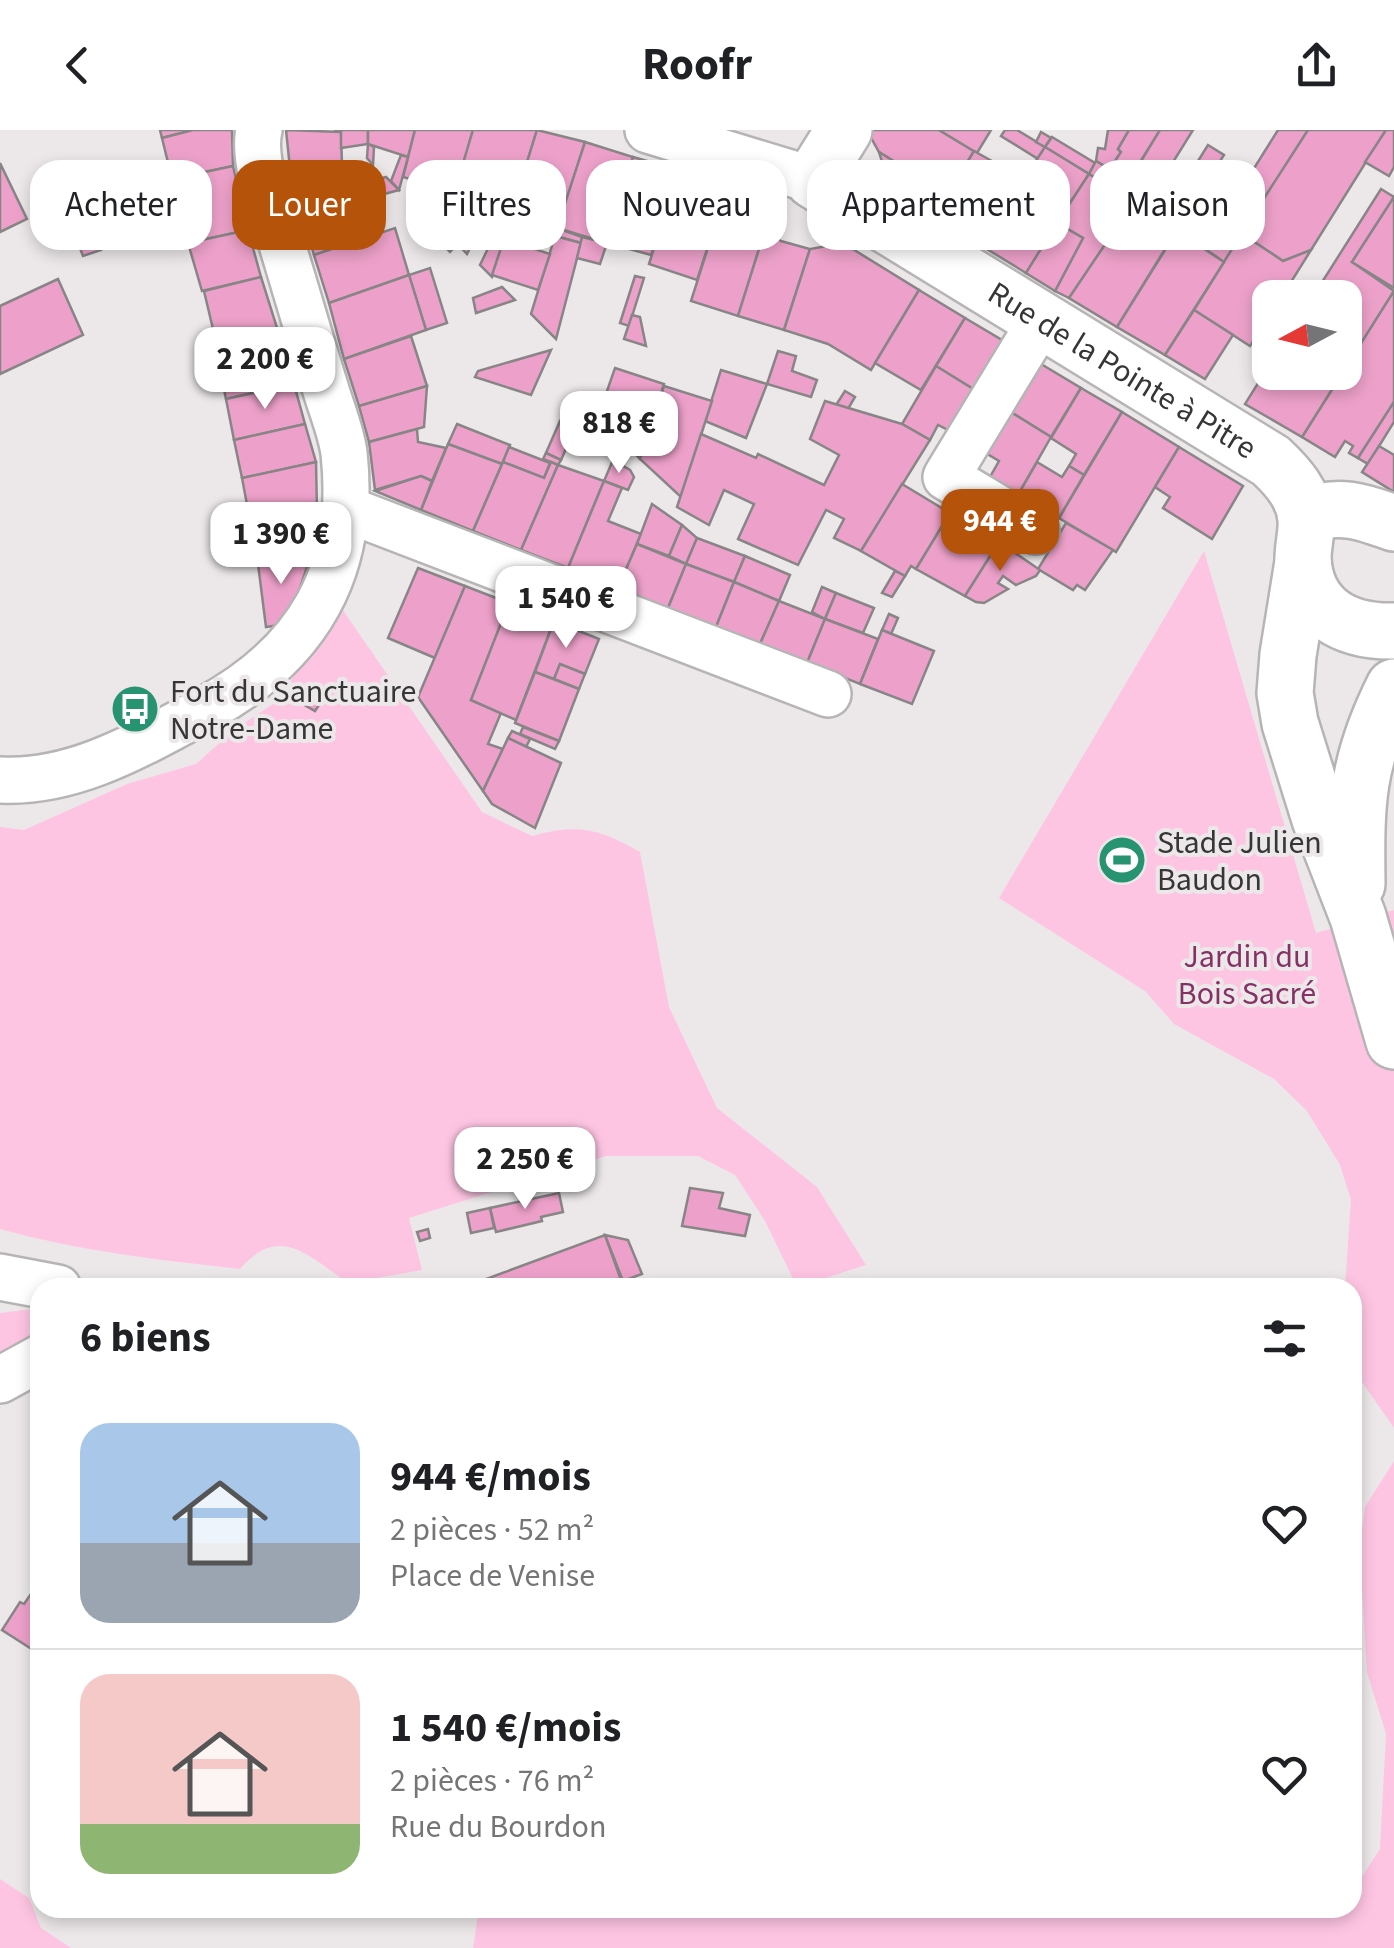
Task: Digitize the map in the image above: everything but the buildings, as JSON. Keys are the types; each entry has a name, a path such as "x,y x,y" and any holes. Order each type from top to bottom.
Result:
{"street":[{"path":"0,780 59,776 99,762 228,697 292,645 316,612 335,570 346,509 344,450 264,184 259,130"},
{"path":"648,130 807,178"},
{"path":"825,160 844,130"},
{"name":"Rue de la Pointe à Pitre","path":"928,250 1271,461 1292,481 1315,602 1344,624 1367,632 1394,631"},
{"path":"1036,532 946,477 1042,319"},
{"path":"1394,523 1342,508 1322,508 1305,540 1285,693 1290,723 1320,819 1358,917 1394,1041"},
{"path":"346,509 828,694"},
{"path":"1358,917 1356,810 1362,770 1373,729 1394,688"},
{"path":"0,1277 30,1283"},
{"path":"0,1380 30,1364"}],"green space":[{"name":"Jardin du Bois Sacré","path":"1204,551 1316,933 1394,910 1394,1428 1362,1382 1362,1278 1346,1278 1351,1200 1340,1165 1307,1111 1274,1079 1174,1024 1145,991 999,898"},
{"path":"338,603 482,812 532,836 576,829 601,833 640,852 669,1007 717,1108 817,1187 866,1265 825,1278 793,1278 765,1221 735,1175 698,1156 606,1156 409,1218 422,1270 377,1278 342,1278 308,1255 282,1246 255,1255 240,1269 89,1249 0,1229 0,827 24,830 127,784 196,764 235,729 279,700"},
{"path":"30,1309 30,1337 0,1352 0,1313"},
{"path":"1394,1461 1394,1948 473,1948 478,1918 1362,1918 1362,1877 1380,1849 1386,1734 1367,1672 1362,1590 1365,1507"},
{"path":"0,1879 29,1898 30,1918 37,1918 41,1928 71,1948 0,1948"}],"place":[{"name":"Fort du Sanctuaire Notre-Dame","path":"135,709"},
{"name":"Stade Julien Baudon","path":"1122,860"}]}
